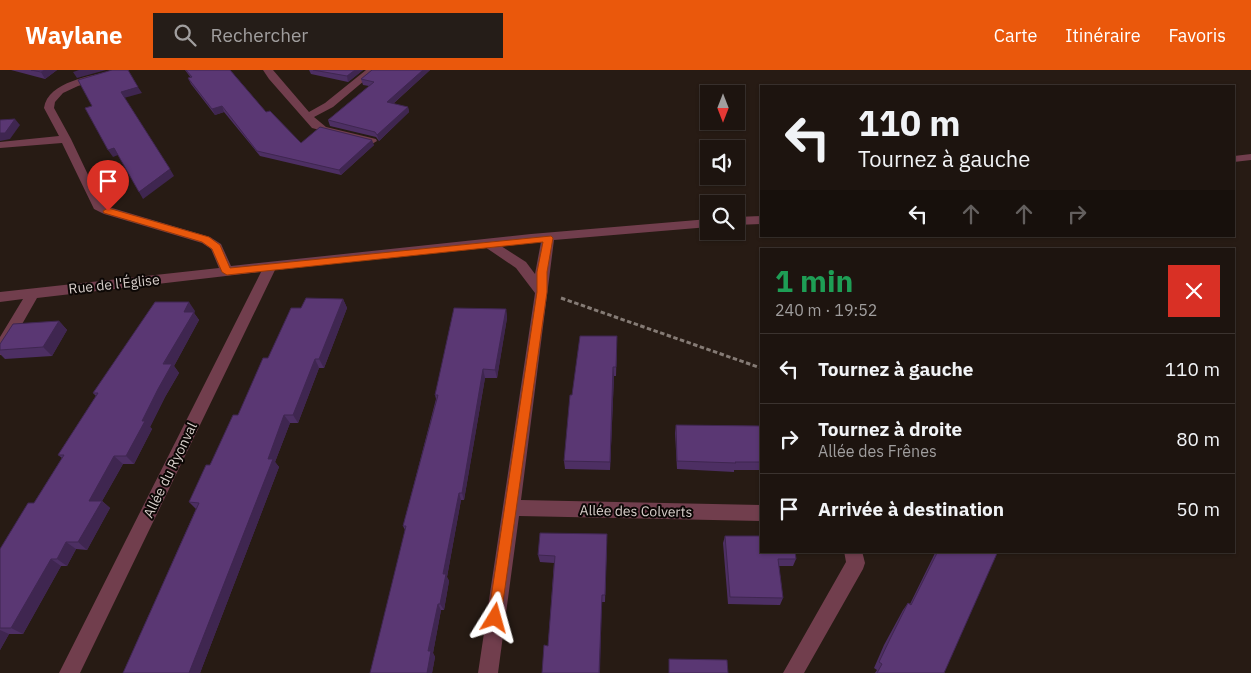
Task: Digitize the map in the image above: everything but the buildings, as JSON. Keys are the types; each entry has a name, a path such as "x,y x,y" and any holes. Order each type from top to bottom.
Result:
{"street":[{"path":"124,70 74,84 50,101 49,108 98,206 108,211 206,240 216,247 227,272"},
{"path":"268,70 272,77 316,126 372,141"},
{"path":"308,116 329,105 372,70"},
{"path":"0,145 66,139"},
{"path":"1235,159 1251,157"},
{"path":"745,221 760,220"},
{"name":"Rue de l'Église","path":"0,297 489,244 700,225"},
{"path":"488,673 548,238"},
{"path":"489,244 521,264 542,292"},
{"name":"Allée du Ryonval","path":"69,673 270,267"},
{"path":"0,350 33,293"},
{"name":"Allée des Colverts","path":"511,508 760,513"},
{"path":"793,673 856,563 854,553"}],"path":[{"path":"542,292 584,304 626,321 760,368"}],"route":[{"path":"108,211 206,240 216,247 227,272 548,238 542,272 542,292 495,618"}]}
